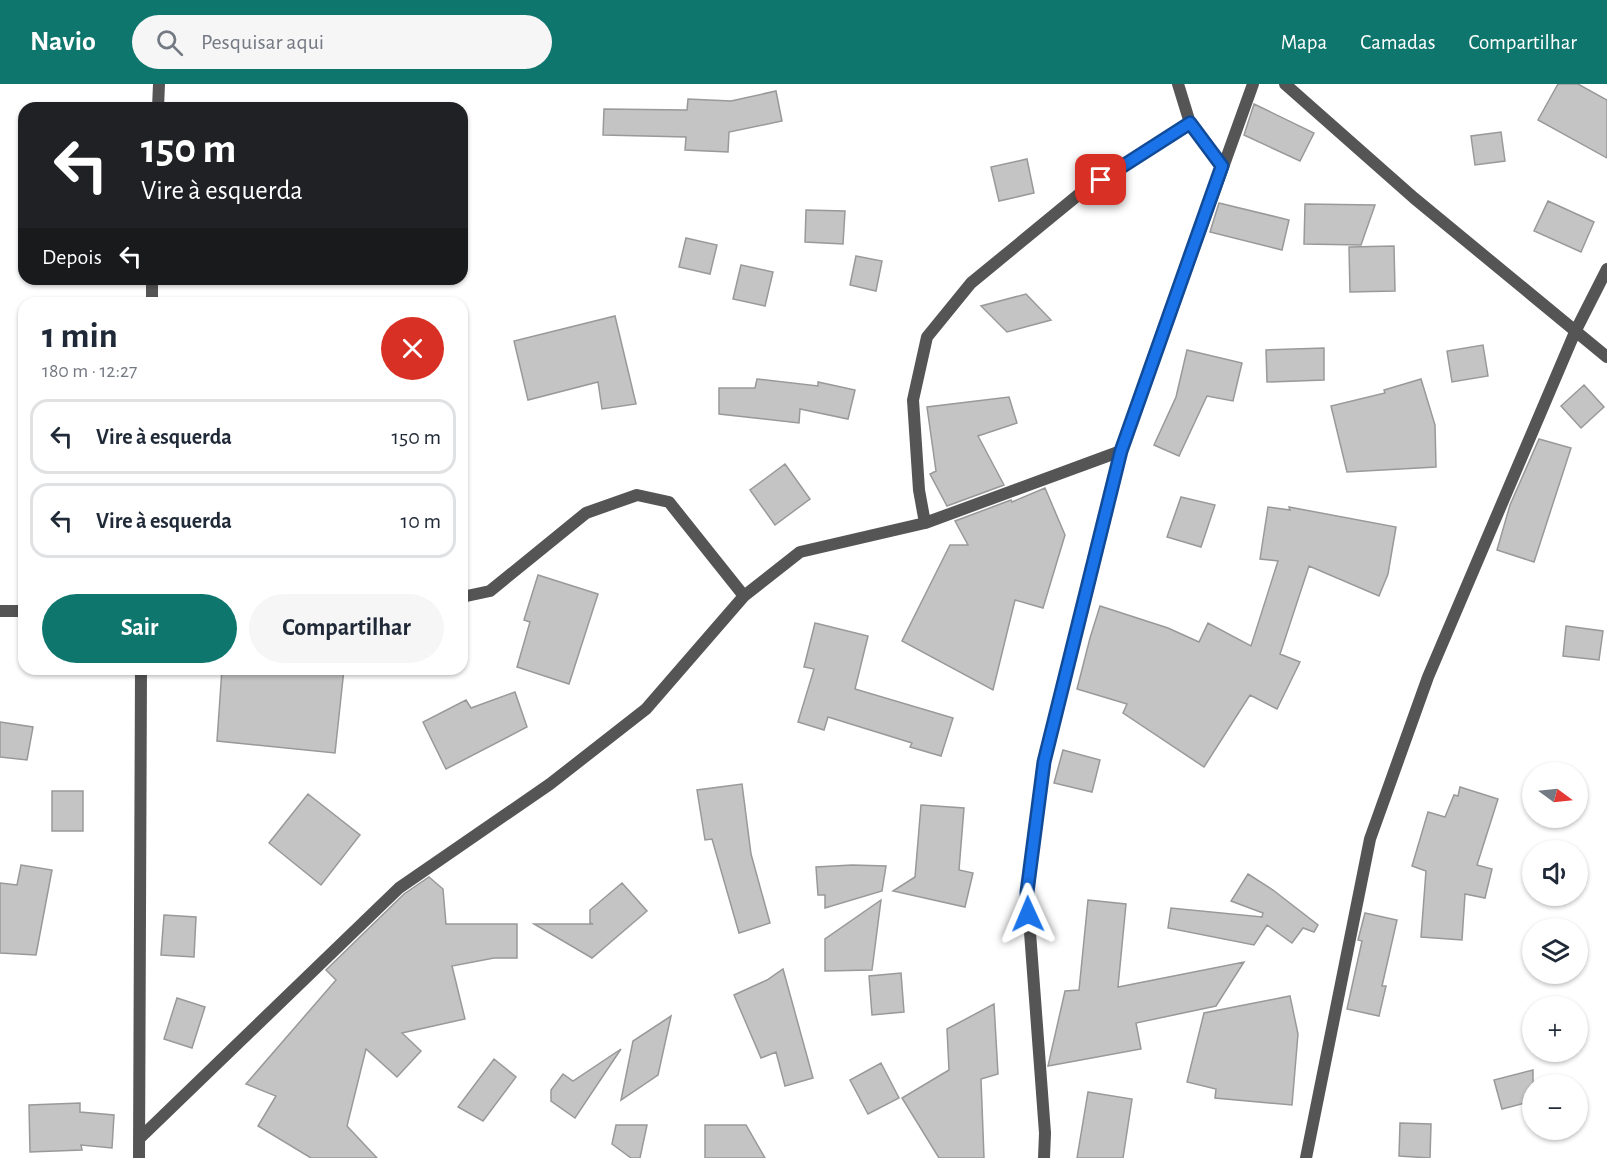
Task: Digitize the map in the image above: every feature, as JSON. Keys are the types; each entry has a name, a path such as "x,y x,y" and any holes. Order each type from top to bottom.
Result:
{"street":[{"path":"158,102 159,84"},
{"path":"1178,84 1190,123 1222,166"},
{"path":"1044,1158 1045,1133 1027,892 1044,762 1121,451 1253,84"},
{"path":"1285,84 1414,198 1607,357"},
{"path":"925,523 919,490 913,400 927,337 971,284 1083,191 1190,123"},
{"path":"1306,1158 1370,839 1428,677 1575,332 1607,269"},
{"path":"141,1137 399,888 550,783 646,709 744,596 800,552 925,523 1121,451"},
{"path":"468,596 490,591 586,513 637,495 669,502 744,596"},
{"path":"0,611 18,611"},
{"path":"140,1158 141,675"}],"building":[{"path":"1558,84 1578,84 1607,100 1607,158 1538,120"},
{"path":"776,91 782,121 729,132 728,152 685,150 686,137 603,135 604,109 687,110 688,99 731,101"},
{"path":"1254,104 1314,133 1300,161 1244,135"},
{"path":"1501,132 1505,161 1475,165 1471,136"},
{"path":"1027,159 1034,193 999,201 991,167"},
{"path":"1548,201 1594,222 1581,252 1534,231"},
{"path":"1219,203 1289,220 1282,250 1210,232"},
{"path":"1305,204 1375,205 1361,245 1304,244"},
{"path":"806,210 845,211 843,244 805,242"},
{"path":"686,238 717,245 710,274 679,267"},
{"path":"1394,246 1395,291 1350,292 1349,247"},
{"path":"856,256 882,261 876,291 850,285"},
{"path":"741,265 773,272 765,306 733,299"},
{"path":"1026,294 1051,320 1007,332 981,306"},
{"path":"615,316 636,404 602,409 598,382 528,400 514,341"},
{"path":"1483,345 1488,376 1452,382 1447,351"},
{"path":"1324,348 1324,380 1267,382 1266,350"},
{"path":"1187,350 1242,363 1233,401 1207,396 1179,456 1154,445 1176,397"},
{"path":"757,379 818,386 818,382 855,390 848,419 800,409 799,423 719,414 719,388 755,388"},
{"path":"1421,379 1435,425 1436,467 1347,472 1331,406 1385,393 1384,390"},
{"path":"1584,385 1604,407 1581,428 1561,406"},
{"path":"1009,397 1017,423 978,436 1004,485 947,506 930,474 936,471 927,407"},
{"path":"1539,439 1571,448 1534,562 1497,550 1510,505"},
{"path":"785,464 810,499 775,525 750,490"},
{"path":"1045,488 1065,535 1043,608 1015,600 993,690 902,641 950,545 968,545 955,521"},
{"path":"1181,497 1215,505 1201,547 1167,537"},
{"path":"1268,507 1290,510 1289,507 1396,527 1388,574 1379,596 1309,566 1280,654 1300,662 1277,709 1250,695 1204,767 1123,713 1127,704 1077,689 1100,606 1168,628 1199,642 1208,623 1251,646 1278,561 1260,559"},
{"path":"538,575 598,594 569,684 517,667 530,622 524,620"},
{"path":"815,623 868,636 855,689 953,718 941,756 910,747 912,743 828,717 824,730 798,722 814,669 804,667"},
{"path":"1566,626 1603,631 1599,660 1563,656"},
{"path":"222,675 343,675 335,753 217,741"},
{"path":"515,692 527,727 446,769 423,722 466,700 471,708"},
{"path":"0,722 33,727 27,760 0,757"},
{"path":"1063,750 1100,760 1092,792 1054,783"},
{"path":"742,784 751,854 770,923 739,933 712,839 705,840 697,790"},
{"path":"1460,787 1498,799 1477,865 1492,869 1485,898 1465,894 1462,940 1421,937 1426,871 1412,866 1428,812 1445,817 1454,795 1458,796"},
{"path":"52,791 83,791 83,831 52,831"},
{"path":"308,794 360,835 321,885 269,843"},
{"path":"921,805 964,808 959,870 973,873 965,907 893,891 915,877"},
{"path":"21,865 52,870 36,955 0,953 0,883 17,885"},
{"path":"886,866 882,891 825,908 825,895 818,895 816,867"},
{"path":"1248,874 1318,925 1314,932 1303,928 1292,943 1267,925 1254,945 1168,928 1171,908 1262,917 1263,913 1231,901"},
{"path":"429,877 443,889 446,924 517,924 517,958 494,958 452,966 465,1019 402,1033 421,1051 397,1077 366,1049 347,1126 377,1158 311,1158 258,1126 276,1096 246,1084 336,980 326,970 404,894"},
{"path":"622,883 647,911 592,958 534,924 593,924 590,923 590,910"},
{"path":"881,900 872,970 825,971 825,939"},
{"path":"1088,900 1126,904 1118,987 1244,962 1216,1006 1136,1023 1141,1049 1048,1066 1065,991 1079,990"},
{"path":"1365,913 1397,920 1382,986 1386,986 1379,1016 1347,1009 1362,941 1358,940"},
{"path":"164,915 196,917 194,957 161,955"},
{"path":"783,969 813,1078 785,1086 776,1052 761,1058 734,995 767,980"},
{"path":"901,973 904,1012 872,1015 869,976"},
{"path":"1290,996 1298,1034 1292,1105 1215,1098 1216,1089 1187,1082 1204,1013"},
{"path":"177,998 205,1007 192,1048 164,1039"},
{"path":"994,1004 998,1074 981,1079 984,1158 939,1158 902,1098 949,1070 947,1029"},
{"path":"671,1016 658,1075 621,1100 633,1041"},
{"path":"621,1049 575,1118 551,1101 551,1090 563,1074 573,1081"},
{"path":"494,1059 516,1077 483,1121 458,1107"},
{"path":"881,1063 899,1098 868,1114 850,1080"},
{"path":"1533,1070 1533,1074 1522,1074 1522,1104 1502,1109 1494,1080"},
{"path":"1088,1092 1132,1099 1123,1158 1077,1158"},
{"path":"80,1103 80,1112 114,1115 112,1148 81,1145 82,1150 30,1152 29,1105"},
{"path":"1400,1123 1431,1124 1430,1158 1399,1156"},
{"path":"616,1125 647,1125 640,1158 631,1158 612,1144"},
{"path":"705,1125 746,1125 765,1158 705,1158"}],"route":[{"path":"1028,914 1027,892 1044,762 1121,451 1222,166 1190,123 1101,180"}]}
